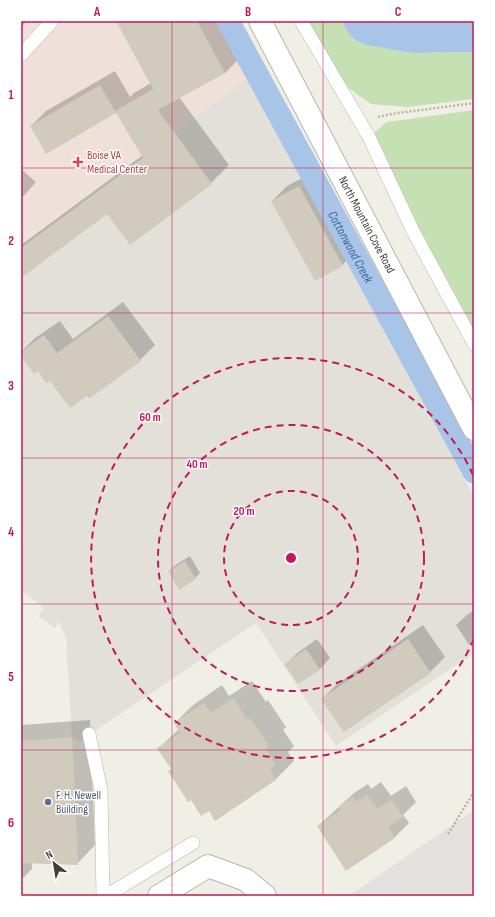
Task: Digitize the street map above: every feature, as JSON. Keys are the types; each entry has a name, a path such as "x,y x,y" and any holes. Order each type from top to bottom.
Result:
{"street":[{"name":"North Mountain Cove Road","path":"260,21 474,429"},
{"path":"159,896 208,866 246,880 265,896"}],"lane":[{"path":"21,55 52,21"},
{"path":"301,21 369,137 413,231 474,344"},
{"path":"89,734 101,790 103,896"},
{"path":"106,896 193,843"}],"path":[{"path":"360,121 391,114 474,103"},
{"path":"448,834 474,792"}],"shaded area":[{"name":"Boise VA Medical Center","path":"21,21 228,21 256,73 21,245"},
{"path":"247,79 474,497 474,653 336,746 256,623 80,741 72,737 66,639 59,621 55,628 38,616 44,608 21,590 21,243 170,133"},
{"path":"474,810 474,896 349,896"}],"green space":[{"path":"301,21 342,21 349,34 355,40 366,45 412,53 474,52 474,99 408,107 371,104 343,84"},
{"path":"474,110 474,336 369,137 387,122"}],"water":[{"path":"342,21 474,21 474,52 412,53 366,45 355,40 349,34"}],"building":[{"path":"116,21 197,21 225,73 158,110 212,184 130,245 107,214 21,278 21,248 143,158 115,111 153,89"},
{"path":"100,85 116,113 46,154 30,126"},
{"path":"299,186 343,266 315,281 271,201"},
{"path":"108,316 141,361 89,399 87,396 70,408 50,381 46,383 38,371 34,374 21,356 21,352 44,335 57,353"},
{"path":"185,561 196,579 179,590 168,571"},
{"path":"408,639 431,673 344,732 321,699"},
{"path":"306,649 320,670 298,684 284,664"},
{"path":"233,698 247,719 250,718 269,746 265,748 276,765 270,769 276,780 215,821 209,811 201,816 191,800 188,802 168,771 171,769 157,748 180,733 174,723 204,703 211,713"},
{"name":"F. H. Newell Building","path":"72,737 78,865 21,863 21,741"},
{"path":"367,795 377,809 392,800 403,817 388,827 395,838 346,871 317,826 341,810 339,806 353,797 356,802"}],"waterway":[{"name":"Cottonwood Creek","path":"228,21 474,472"}],"place":[{"name":"Boise VA Medical Center","path":"78,162"},
{"name":"F. H. Newell Building","path":"48,802"}]}
